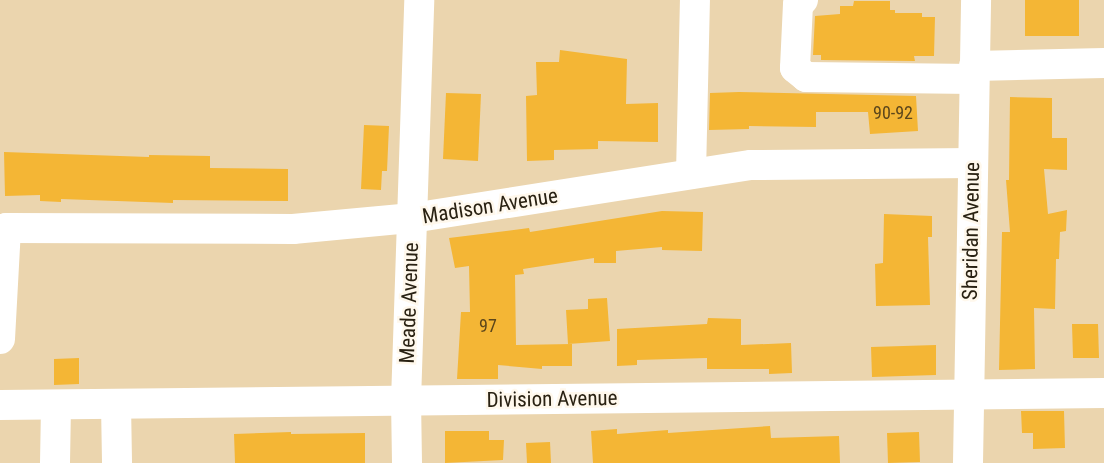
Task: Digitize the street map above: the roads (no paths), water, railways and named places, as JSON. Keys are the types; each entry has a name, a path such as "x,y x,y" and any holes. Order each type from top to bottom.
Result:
{"street":[{"name":"Meade Avenue","path":"406,463 419,0"},
{"path":"692,174 694,0"},
{"path":"803,0 798,4 795,68 806,77 974,72 1104,63"},
{"name":"Sheridan Avenue","path":"969,463 968,394 976,0"},
{"name":"Madison Avenue","path":"0,339 6,228 293,229 412,218 751,165 972,163"},
{"name":"Division Avenue","path":"0,405 1104,393"},
{"path":"116,404 117,463"},
{"path":"55,463 56,405"}]}
